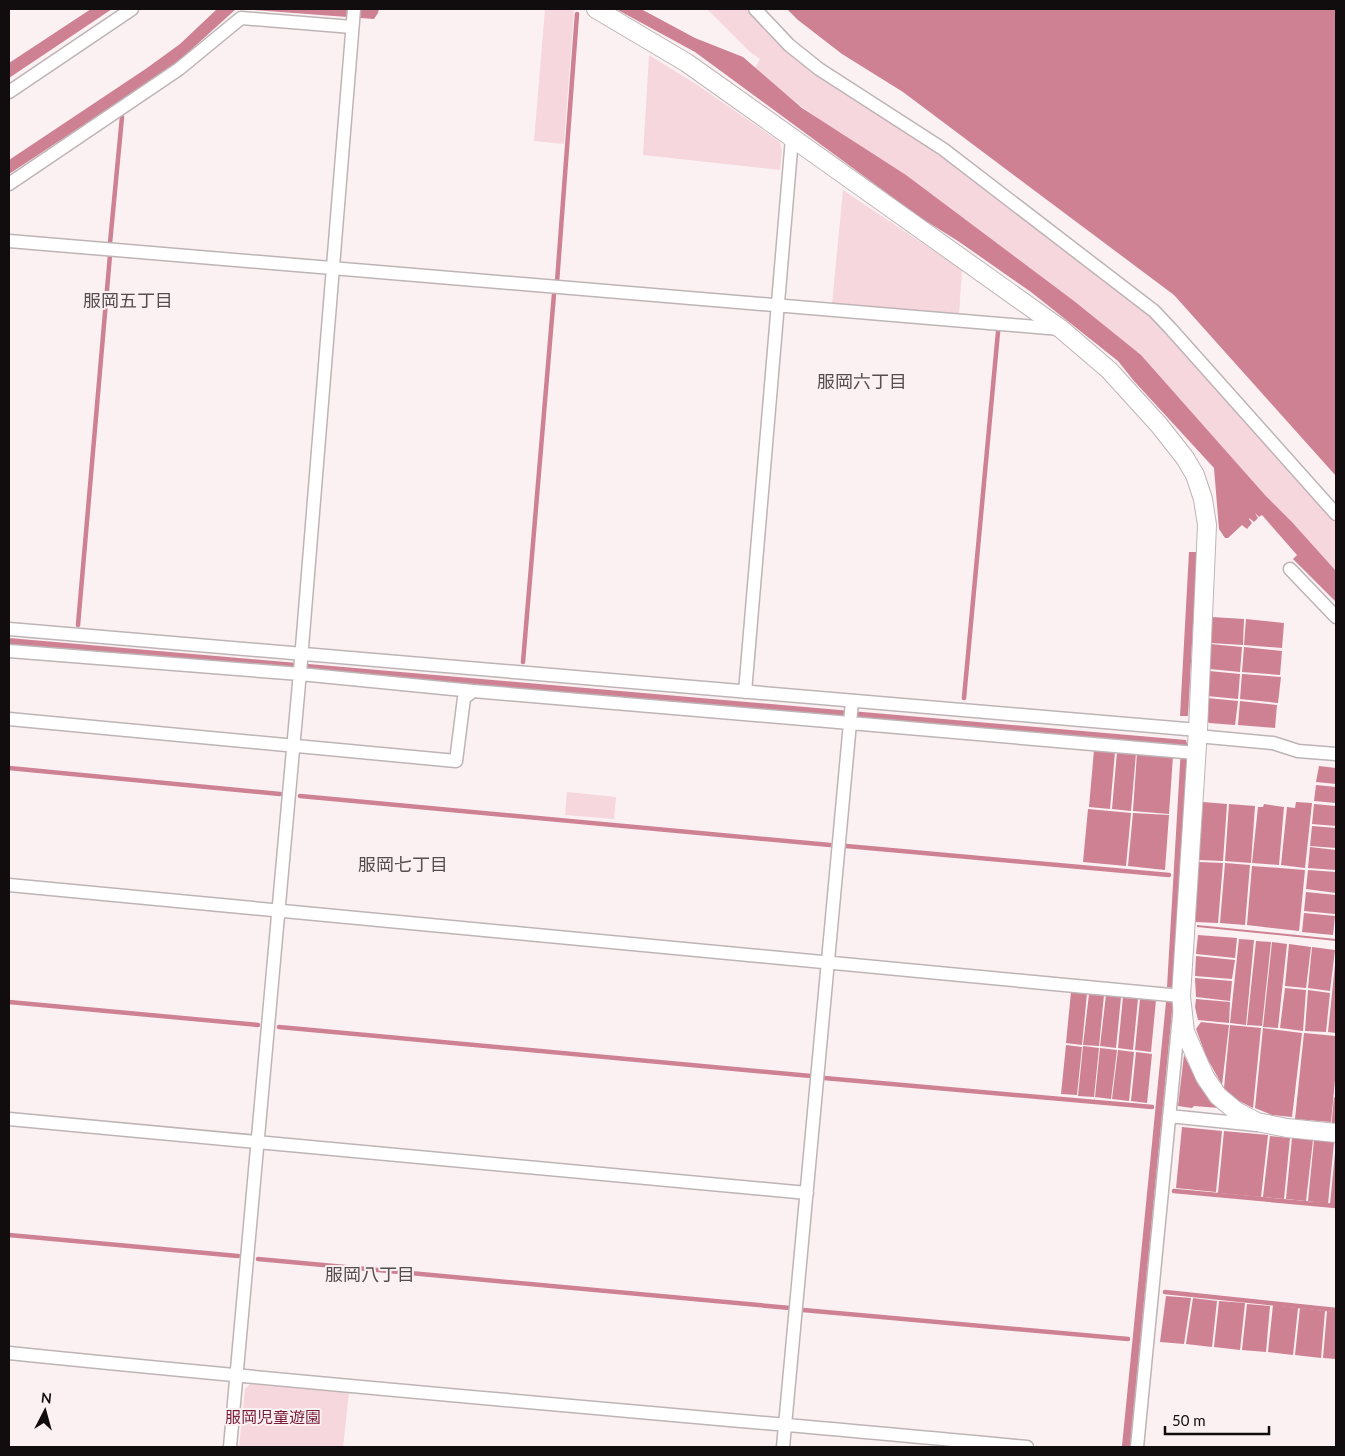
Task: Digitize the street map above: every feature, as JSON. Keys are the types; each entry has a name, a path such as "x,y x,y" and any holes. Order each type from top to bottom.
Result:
{"street":[{"path":"9,92 132,9"},
{"path":"596,9 687,63 1061,329 1109,370 1159,425 1185,458 1195,476 1203,499 1207,525 1192,745 1181,996 1137,1447"},
{"path":"755,9 789,44 819,69 943,149 1154,311 1336,514"},
{"path":"9,184 179,70 241,18 353,19 302,654 230,1447"},
{"path":"745,692 792,138"},
{"path":"9,241 1061,329"},
{"path":"1290,569 1336,617"},
{"path":"9,629 852,701 1192,745"},
{"path":"9,651 300,673 473,691 850,723 1192,745 1273,743 1298,751 1336,754"},
{"path":"9,719 456,761 464,698 473,691"},
{"path":"783,1447 852,701"},
{"path":"9,885 1181,996"},
{"path":"1181,996 1185,1032 1205,1077 1218,1096 1236,1111 1257,1122 1287,1128"},
{"path":"1169,1116 1336,1133"},
{"path":"9,1119 806,1193"},
{"path":"9,1353 236,1377 785,1424 1027,1447"}],"green space":[{"path":"545,9 571,9 574,11 564,144 534,141"},
{"path":"707,9 746,9 816,75 863,103 940,154 1152,317 1336,522 1336,571 1265,495 1141,355 843,134 808,112 755,68 760,59 750,52"},
{"path":"649,55 696,84 780,142 782,151 780,170 643,155"},
{"path":"843,190 962,270 959,315 832,304"},
{"path":"567,792 616,797 614,819 565,815"},
{"name":"服岡児童遊園","path":"250,1384 349,1392 343,1447 239,1447 245,1389"}],"shaded area":[{"path":"91,9 112,9 9,78 9,63"},
{"path":"217,9 236,9 173,66 9,174 9,160 147,68 180,44"},
{"path":"242,9 379,9 374,19"},
{"path":"616,9 641,9 695,38 743,57 802,108 906,175 1074,301 1141,355 1265,495 1336,571 1336,602 1293,559 1297,555 1262,515 1259,517 1255,513 1258,518 1254,522 1249,518 1252,523 1247,529 1242,525 1228,538 1225,538 1219,529 1214,468 1118,361 1031,292 958,241 918,216 695,52"},
{"path":"787,9 1336,9 1336,476 1174,295 903,92 842,54 798,20"},
{"path":"1189,552 1197,552 1188,716 1180,716"},
{"path":"1212,617 1244,619 1243,645 1210,643"},
{"path":"1246,619 1284,623 1282,648 1244,645"},
{"path":"9,638 1186,740 1188,747 1180,862 1175,988 1167,987 1181,747 9,645"},
{"path":"1210,644 1242,647 1240,672 1210,669"},
{"path":"1244,647 1282,651 1280,675 1242,672"},
{"path":"1209,671 1240,674 1238,699 1207,696"},
{"path":"1242,674 1281,677 1278,703 1240,699"},
{"path":"1207,698 1238,701 1235,725 1209,723 1206,719"},
{"path":"1240,701 1277,705 1275,728 1238,725"},
{"path":"1094,750 1115,752 1110,809 1089,807"},
{"path":"1117,752 1136,753 1131,811 1112,809"},
{"path":"1137,753 1173,756 1169,814 1133,811"},
{"path":"1319,766 1336,768 1336,784 1316,782"},
{"path":"1316,785 1336,787 1336,803 1314,801"},
{"path":"1203,802 1227,804 1223,861 1199,860"},
{"path":"1296,802 1312,803 1305,868 1281,865 1287,807 1295,808"},
{"path":"1229,804 1255,806 1251,863 1225,861"},
{"path":"1264,804 1284,807 1279,865 1252,863 1258,807 1263,807"},
{"path":"1314,804 1336,806 1336,826 1312,824"},
{"path":"1088,809 1131,813 1126,866 1083,862"},
{"path":"1133,813 1169,815 1165,870 1128,866"},
{"path":"1312,826 1336,828 1336,848 1310,846"},
{"path":"1310,847 1336,850 1336,870 1308,868"},
{"path":"1199,862 1223,863 1218,923 1195,922"},
{"path":"1225,863 1250,865 1245,925 1220,923"},
{"path":"1252,866 1305,870 1299,931 1247,925"},
{"path":"1308,870 1336,872 1336,893 1306,889"},
{"path":"1306,892 1336,895 1335,914 1304,911"},
{"path":"1304,913 1335,916 1333,935 1302,932"},
{"path":"1197,925 1336,939 1336,941 1197,927"},
{"path":"1198,935 1237,938 1235,958 1196,954"},
{"path":"1239,939 1254,940 1246,1025 1230,1023"},
{"path":"1256,941 1271,942 1262,1026 1247,1025"},
{"path":"1272,942 1287,944 1278,1028 1263,1027"},
{"path":"1289,944 1311,947 1306,988 1285,986"},
{"path":"1312,947 1335,950 1330,991 1308,988"},
{"path":"1336,955 1336,1033 1328,1032"},
{"path":"1196,956 1235,960 1232,979 1195,976"},
{"path":"1195,978 1232,981 1230,1001 1196,997"},
{"path":"1285,988 1306,990 1303,1031 1280,1028"},
{"path":"1308,990 1330,993 1326,1032 1305,1031"},
{"path":"1071,992 1087,993 1082,1045 1066,1043"},
{"path":"1089,994 1104,995 1099,1046 1083,1045"},
{"path":"1106,995 1121,997 1116,1048 1100,1046"},
{"path":"1123,997 1138,999 1133,1050 1118,1048"},
{"path":"1140,999 1156,1000 1151,1052 1135,1050"},
{"path":"1196,999 1230,1002 1229,1023 1198,1020 1195,1007"},
{"path":"1166,1002 1173,1002 1130,1446 1122,1446"},
{"path":"1201,1022 1229,1025 1222,1085 1206,1056 1196,1029"},
{"path":"1230,1025 1261,1028 1253,1108 1237,1100 1224,1088"},
{"path":"1263,1028 1302,1033 1292,1117 1272,1115 1255,1108"},
{"path":"1304,1033 1336,1036 1336,1070 1331,1122 1295,1119"},
{"path":"1066,1045 1082,1047 1077,1095 1061,1094"},
{"path":"1083,1046 1099,1048 1094,1097 1078,1096"},
{"path":"1100,1048 1117,1050 1111,1099 1095,1097"},
{"path":"1118,1050 1134,1052 1129,1101 1112,1099"},
{"path":"1136,1052 1152,1054 1147,1103 1131,1101"},
{"path":"1184,1055 1199,1086 1219,1108 1178,1106"},
{"path":"1182,1127 1222,1131 1216,1192 1176,1188"},
{"path":"1224,1131 1268,1135 1261,1197 1218,1193"},
{"path":"1270,1136 1290,1138 1284,1199 1263,1197"},
{"path":"1292,1138 1313,1140 1306,1201 1286,1199"},
{"path":"1314,1140 1334,1142 1328,1204 1308,1201"},
{"path":"1336,1143 1336,1204 1330,1204"},
{"path":"1166,1296 1191,1298 1184,1344 1160,1342"},
{"path":"1193,1298 1217,1301 1212,1347 1186,1344"},
{"path":"1219,1301 1245,1303 1240,1350 1214,1347"},
{"path":"1247,1304 1270,1306 1266,1352 1242,1350"},
{"path":"1273,1305 1298,1308 1293,1355 1268,1352"},
{"path":"1300,1308 1325,1311 1321,1358 1295,1355"},
{"path":"1327,1311 1336,1312 1336,1359 1323,1358"}],"waterway":[{"path":"557,282 577,14"},
{"path":"110,243 122,117"},
{"path":"78,625 110,255"},
{"path":"523,662 554,294"},
{"path":"964,698 998,332"},
{"path":"9,768 280,794"},
{"path":"300,796 830,845"},
{"path":"846,846 1169,875"},
{"path":"9,1002 258,1025"},
{"path":"279,1027 811,1076"},
{"path":"824,1078 1152,1107"},
{"path":"1334,1122 1336,1099"},
{"path":"1174,1191 1336,1206"},
{"path":"9,1235 238,1256"},
{"path":"258,1259 790,1308"},
{"path":"1165,1292 1336,1310"},
{"path":"803,1310 1128,1339"}],"district":[{"name":"服岡五丁目","path":"128,301"},
{"name":"服岡六丁目","path":"862,382"},
{"name":"服岡七丁目","path":"403,865"},
{"name":"服岡八丁目","path":"370,1275"}]}
